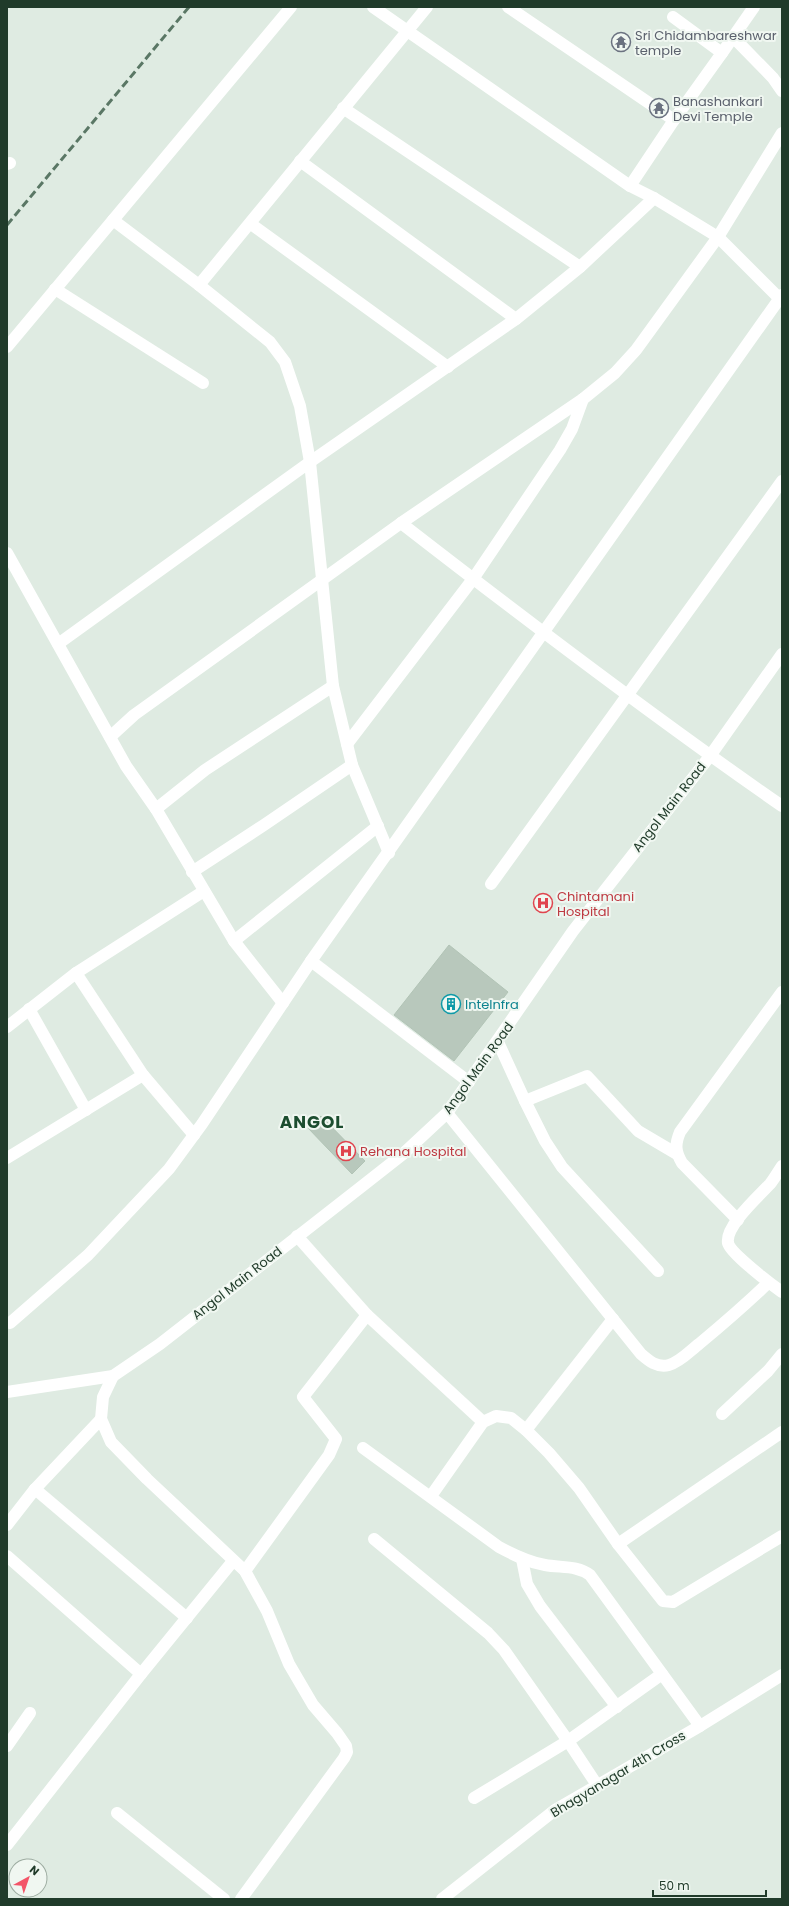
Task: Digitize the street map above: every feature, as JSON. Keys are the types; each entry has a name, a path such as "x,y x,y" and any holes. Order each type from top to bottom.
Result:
{"street":[{"path":"7,347 291,7"},
{"path":"10,1323 88,1255 169,1168 194,1135 312,961 781,296 718,237 654,198 630,186 373,7"},
{"path":"199,285 251,224 300,161 427,7"},
{"path":"508,7 674,120"},
{"path":"630,186 674,120 722,52 734,38 754,7"},
{"path":"673,17 722,52"},
{"path":"734,38 773,78 782,91"},
{"path":"343,108 580,267"},
{"path":"110,737 134,715 401,523 583,399 615,373 636,350 718,237 782,133"},
{"path":"300,161 516,319"},
{"path":"58,644 310,462 516,319 580,267 654,198"},
{"path":"113,220 199,285 270,342 285,362 300,406 310,462 333,686 352,765 389,852"},
{"path":"251,224 448,367"},
{"path":"55,289 203,383"},
{"path":"347,744 473,579 560,450 572,430 583,399"},
{"path":"492,884 782,481"},
{"path":"401,523 628,696 782,806"},
{"path":"7,553 126,766 156,809 234,941 283,1003"},
{"name":"Angol Main Road","path":"7,1392 113,1376 160,1344 403,1154 448,1113 573,931 710,756 782,654"},
{"path":"156,809 205,770 333,686"},
{"path":"192,872 352,765"},
{"path":"234,941 378,826"},
{"path":"7,1026 76,973 204,891"},
{"path":"312,961 469,1082"},
{"path":"76,973 143,1075 194,1135"},
{"path":"676,1154 676,1142 680,1132 782,992"},
{"path":"29,1009 86,1110"},
{"path":"498,1042 525,1101 546,1141 562,1167 658,1272"},
{"path":"7,1158 143,1075"},
{"path":"525,1101 587,1076 638,1131 676,1154 682,1163 738,1220"},
{"path":"448,1113 613,1319 642,1354 651,1362 660,1366 669,1365 681,1358 739,1312 768,1283"},
{"path":"782,1166 771,1182 738,1220 729,1234 728,1243 733,1250 768,1283 782,1292"},
{"path":"297,1236 367,1315 483,1422"},
{"path":"245,1571 329,1455 336,1439 303,1397 367,1315"},
{"path":"526,1430 613,1319"},
{"path":"722,1414 768,1371 782,1354"},
{"path":"113,1376 103,1397 101,1419 110,1442 245,1571 267,1611 289,1664 313,1705 346,1746 347,1752 241,1899"},
{"path":"430,1496 483,1422 496,1416 511,1418 526,1430 549,1453 579,1488 618,1544 658,1597 668,1602 673,1602 782,1536"},
{"path":"7,1525 35,1488 101,1419"},
{"path":"618,1544 782,1432"},
{"path":"363,1448 413,1486 430,1496 499,1547 522,1559 545,1565 577,1568 590,1575 700,1726"},
{"path":"35,1488 187,1618"},
{"path":"374,1539 488,1633 504,1650 597,1785"},
{"path":"7,1556 141,1674"},
{"path":"522,1559 527,1584 540,1606 618,1707"},
{"path":"7,1845 141,1674 233,1561"},
{"path":"474,1798 568,1741 618,1707 662,1674"},
{"name":"Bhagyanagar 4th Cross","path":"442,1899 555,1810 700,1726 782,1675"},
{"path":"7,1746 30,1714"},
{"path":"117,1813 224,1899"}],"building":[{"name":"Intelnfra","path":"449,945 508,992 454,1061 394,1015"},
{"path":"321,1116 365,1161 352,1174 308,1128"}],"railway":[{"path":"7,225 189,7"}],"place":[{"name":"Sri Chidambareshwar temple","path":"621,42"},
{"name":"Banashankari Devi Temple","path":"659,108"},
{"name":"Chintamani Hospital","path":"543,903"},
{"name":"Intelnfra","path":"451,1004"},
{"name":"Rehana Hospital","path":"346,1151"}],"district":[{"name":"ANGOL","path":"312,1122"}]}
